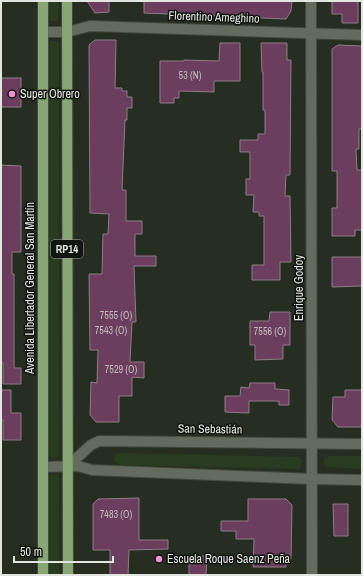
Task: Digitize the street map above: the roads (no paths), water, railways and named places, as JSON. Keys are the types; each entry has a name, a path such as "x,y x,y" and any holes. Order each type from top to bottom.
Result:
{"main road":[{"name":"Avenida Libertador General San Martín","path":"43,1 43,575"},
{"name":"RP14","path":"67,1 68,575"}],"street":[{"name":"Enrique Godoy","path":"311,1 313,444 312,575"},
{"name":"Florentino Ameghino","path":"43,32 66,32 90,26 362,35"},
{"name":"San Sebastián","path":"67,467 91,445 99,441 362,444"},
{"path":"43,467 78,466 92,470 362,480"}],"place":[{"name":"Super Obrero","path":"12,94"},
{"name":"Escuela Roque Saenz Peña","path":"159,559"}]}
